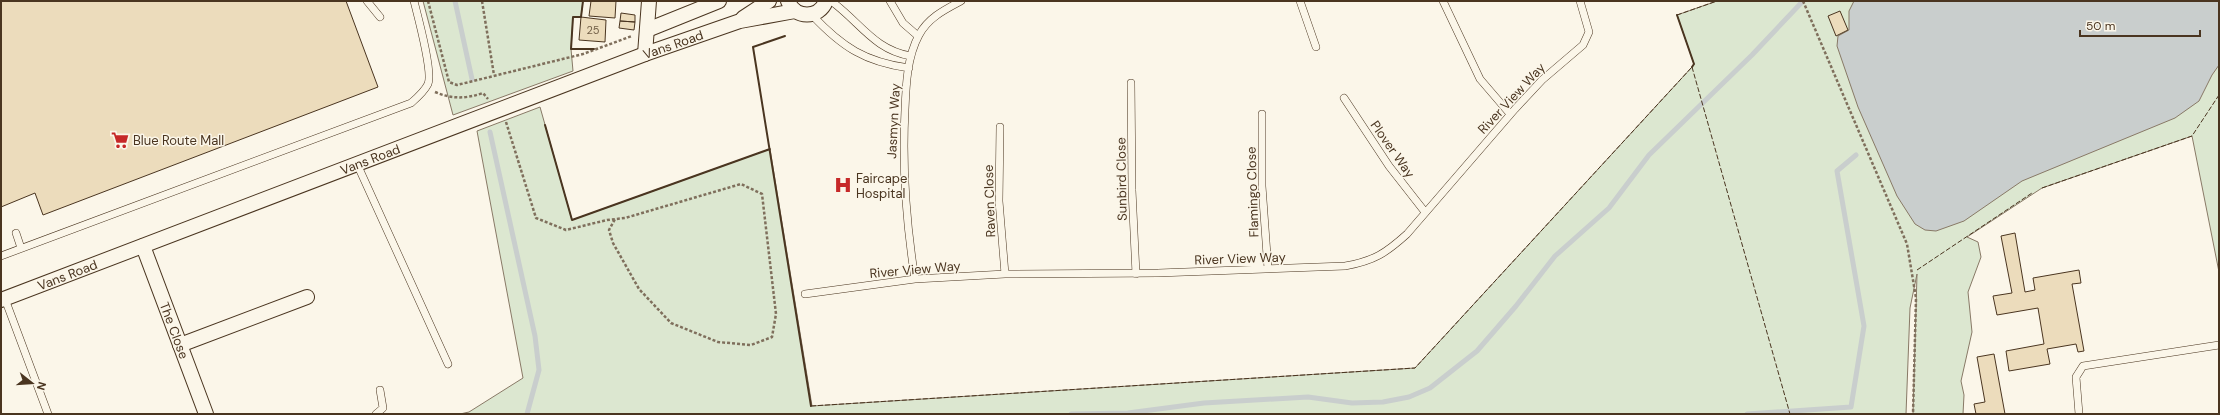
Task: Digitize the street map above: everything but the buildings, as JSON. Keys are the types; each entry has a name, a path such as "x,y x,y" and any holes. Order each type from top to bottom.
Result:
{"street":[{"path":"645,54 649,1"},
{"path":"647,30 719,1"},
{"name":"Vans Road","path":"740,20 769,1"},
{"path":"792,6 803,15 812,15 819,11 826,1"},
{"name":"Vans Road","path":"3,299 357,164 498,105 740,20 792,6"},
{"name":"The Close","path":"143,246 206,414"},
{"path":"180,345 307,297"}],"lane":[{"path":"367,1 380,17"},
{"path":"1,256 411,103 426,88 428,83 428,67 414,1"},
{"path":"831,1 846,11 884,48 895,53 911,56"},
{"path":"890,1 903,23 918,36"},
{"name":"Jasmyn Way","path":"915,280 908,239 903,172 905,99 909,68 911,56 918,36 932,18 961,1"},
{"path":"1300,1 1316,47"},
{"path":"1443,1 1480,78 1510,114"},
{"name":"River View Way","path":"805,294 915,280 1005,274 1136,274 1346,266 1367,262 1387,252 1407,234 1510,114 1542,80 1583,45 1589,32 1580,1"},
{"path":"812,15 838,42 858,54 890,65 909,68"},
{"name":"Sunbird Close","path":"1131,83 1132,190 1136,274"},
{"name":"Plover Way","path":"1344,98 1389,166 1425,212"},
{"name":"Flamingo Close","path":"1262,114 1262,186 1268,269"},
{"name":"Raven Close","path":"1000,127 999,201 1005,274"},
{"path":"357,164 448,364"},
{"path":"16,233 21,248"},
{"path":"3,299 48,414"},
{"path":"2079,414 2076,377 2083,366 2219,345"},
{"path":"376,414 383,408 380,390"}],"path":[{"path":"428,1 449,82 457,85 583,54 647,30"},
{"path":"482,1 494,75"},
{"path":"1802,1 1907,244 1916,298 1912,414"},
{"path":"426,88 443,96 467,99 483,94 489,102 498,105 536,218 566,230 615,219 625,218 741,184 762,194 776,314 772,337 751,345 718,342 671,323 640,289 612,243 609,230 615,219"}],"green space":[{"path":"423,1 583,1 581,17 573,17 571,49 573,71 453,115"},
{"path":"1717,1 2219,1 2219,272 2192,136 2042,188 1967,237 1978,242 1981,257 1968,292 1972,332 1961,381 1964,395 1963,414 1913,414 1917,274 1910,308 1906,414 460,414 469,412 523,378 477,131 540,107 572,220 770,149 812,406 1415,368 1692,67 1694,64 1677,15"}],"shaded area":[{"path":"1854,1 2219,1 2219,65 2212,75 2199,101 2175,118 2022,181 1964,221 1936,231 1925,230 1915,224 1897,196 1858,107 1837,46 1838,36 1849,30 1849,11"}],"waterway":[{"path":"455,1 472,79"},
{"path":"1071,414 1128,413 1204,403 1308,397 1352,403 1383,402 1409,397 1430,388 1477,351 1516,306 1555,256 1609,208 1649,155 1752,55 1803,1"},
{"path":"490,132 535,336 539,370 527,414"},
{"path":"1747,414 1851,407 1864,326 1837,171 1856,155"}],"fence":[{"path":"1677,15 1717,1"},
{"path":"1692,67 1790,414"},
{"path":"811,406 1415,368 1692,67"},
{"path":"2042,188 2192,136 2219,95"},
{"path":"1917,270 2032,193"}],"wall":[{"path":"583,1 581,17 573,17 571,49 594,49"},
{"path":"1677,15 1694,64 1692,67"},
{"path":"785,36 753,47 811,406"},
{"path":"545,125 572,220 770,149"}],"place":[{"name":"Blue Route Mall","path":"120,140"},
{"name":"Faircape Hospital","path":"843,185"}]}
